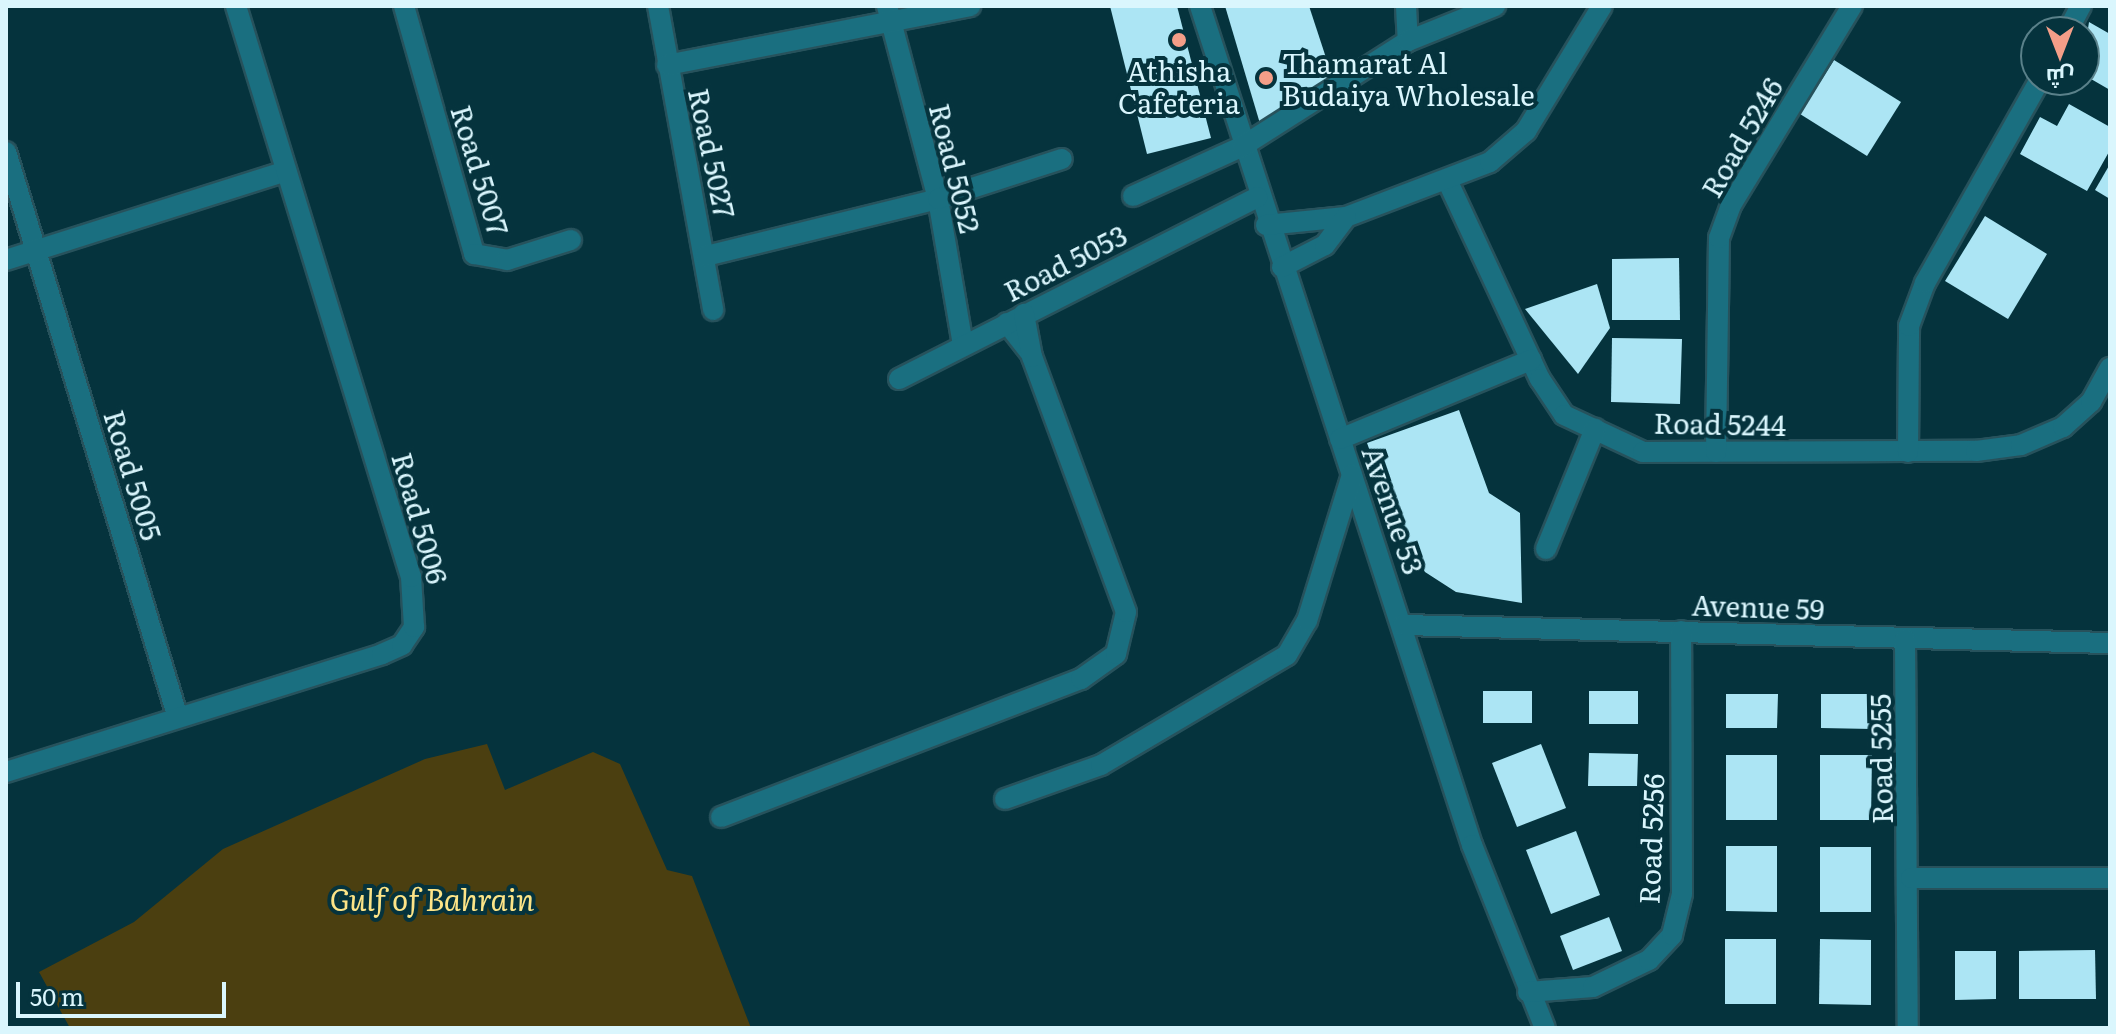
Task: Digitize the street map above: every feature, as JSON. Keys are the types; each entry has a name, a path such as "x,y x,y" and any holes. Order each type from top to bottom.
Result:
{"street":[{"name":"Road 5006","path":"6,772 177,715 382,654 402,645 414,627 411,577 236,6"},
{"name":"Road 5007","path":"404,6 474,254 507,260 571,240"},
{"name":"Road 5027","path":"658,6 706,256 713,310"},
{"path":"667,65 888,15 970,6"},
{"name":"Avenue 53","path":"1200,6 1266,225 1403,625 1472,845 1528,992 1545,1028"},
{"path":"1406,6 1408,41"},
{"path":"1133,196 1243,146 1408,41 1495,6"},
{"path":"1266,225 1346,217 1448,182 1490,162 1526,131 1602,6"},
{"name":"Road 5246","path":"1716,452 1719,238 1731,205 1852,6"},
{"name":"Road 5052","path":"888,15 938,199 963,345"},
{"path":"1908,452 1909,326 1925,283 2031,96"},
{"name":"Road 5005","path":"6,152 177,715"},
{"path":"706,256 938,199 1062,159"},
{"path":"6,260 286,171"},
{"name":"Road 5244","path":"1448,182 1531,360 1564,415 1643,452 1908,452 2021,445 2063,427 2091,402 2110,368"},
{"name":"Road 5053","path":"899,379 1258,197"},
{"path":"1282,267 1325,245 1346,217"},
{"path":"721,817 1081,679 1116,654 1126,612 1030,352 1033,334 1015,318"},
{"path":"1340,439 1531,360"},
{"path":"1546,549 1595,429"},
{"path":"1005,799 1101,765 1287,655 1307,621 1352,475"},
{"name":"Avenue 59","path":"1403,625 2110,643"},
{"name":"Road 5256","path":"1528,992 1593,987 1649,960 1672,935 1682,894 1681,631"},
{"name":"Road 5255","path":"1905,639 1911,878 1908,1028"},
{"path":"1911,878 2110,878"}],"water":[{"name":"Gulf of Bahrain","path":"487,744 505,790 593,752 620,764 667,870 692,876 751,1028 70,1028 39,972 134,922 223,849 425,759"}],"building":[{"path":"1110,6 1177,6 1211,138 1147,154"},
{"path":"1225,6 1309,6 1333,79 1261,127"},
{"path":"2100,28 2110,34 2110,90 2100,84"},
{"path":"1834,60 1901,102 1867,156 1800,114"},
{"path":"2069,104 2110,127 2110,150 2087,191 2020,154 2040,117 2057,126"},
{"path":"2110,164 2110,199 2095,190"},
{"path":"1985,216 2047,254 2008,319 1945,281"},
{"path":"1679,258 1680,320 1612,320 1612,259"},
{"path":"1597,284 1610,328 1578,374 1525,309"},
{"path":"1612,338 1682,339 1680,404 1611,402"},
{"path":"1459,410 1489,493 1520,513 1522,603 1456,592 1425,572 1397,526 1367,443"},
{"path":"1483,691 1532,691 1532,723 1483,723"},
{"path":"1589,691 1638,691 1638,724 1589,724"},
{"path":"1726,694 1778,694 1777,728 1726,728"},
{"path":"1821,694 1872,694 1872,729 1821,728"},
{"path":"1541,744 1566,808 1517,827 1492,763"},
{"path":"1589,753 1638,754 1637,786 1588,786"},
{"path":"1726,755 1777,755 1777,820 1726,820"},
{"path":"1820,755 1872,755 1871,820 1820,820"},
{"path":"1576,831 1600,895 1551,914 1526,850"},
{"path":"1726,846 1777,846 1777,912 1726,911"},
{"path":"1820,847 1871,847 1871,912 1820,912"},
{"path":"1609,917 1622,951 1573,970 1560,936"},
{"path":"1725,939 1776,939 1776,1004 1725,1004"},
{"path":"1820,939 1871,940 1871,1005 1819,1004"},
{"path":"2095,950 2096,999 2019,999 2019,951"},
{"path":"1955,951 1996,951 1996,999 1955,1000"}],"place":[{"name":"Athisha Cafeteria","path":"1179,40"},
{"name":"Thamarat Al Budaiya Wholesale","path":"1266,78"}]}
